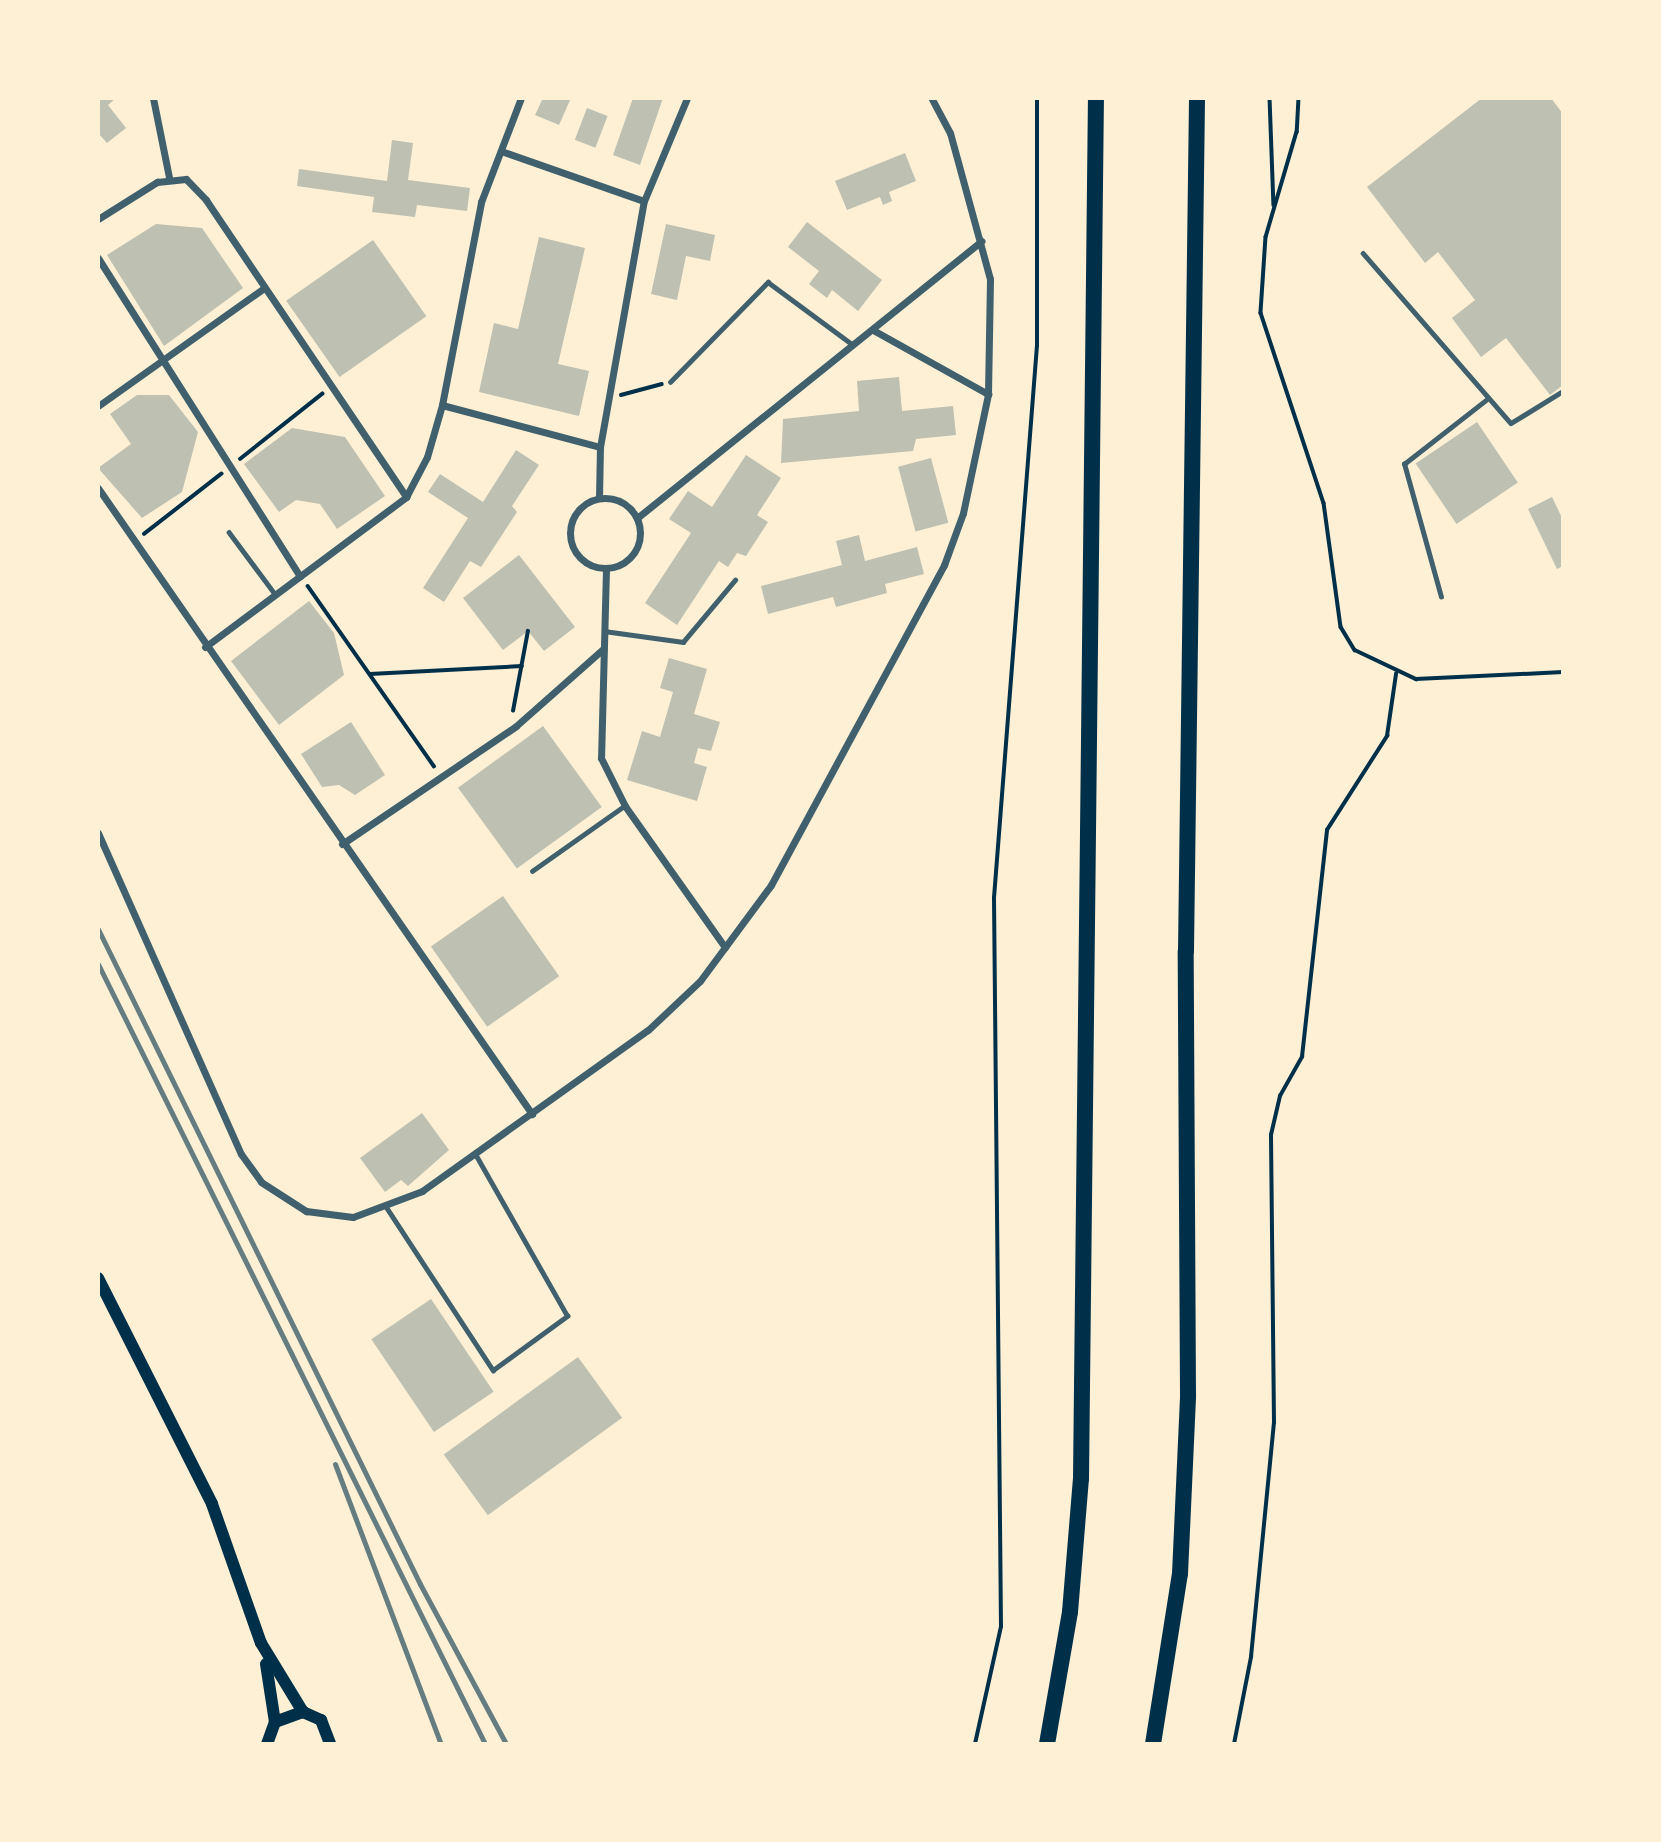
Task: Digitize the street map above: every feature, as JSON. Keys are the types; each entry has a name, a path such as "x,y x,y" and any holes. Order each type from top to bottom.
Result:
{"highway":[{"path":"1047,1744 1070,1612 1081,1479 1096,98"},
{"path":"1153,1744 1180,1574 1188,1395 1186,951 1197,98"}],"main road":[{"path":"98,1278 212,1504 261,1643 275,1722 267,1744"},
{"path":"261,1643 303,1712 321,1720 330,1744"},
{"path":"275,1722 303,1712"}],"street":[{"path":"153,98 169,177"},
{"path":"205,647 407,497 427,457 442,405 481,202 521,98"},
{"path":"599,498 600,447 644,201 687,98"},
{"path":"98,833 241,1154 261,1182 283,1199 329,1217 387,1208 475,1154 648,1030 725,947 814,810 944,565 963,513 988,394 990,279 950,133 932,98"},
{"path":"501,151 644,201"},
{"path":"98,219 169,177 186,179 206,200 407,497"},
{"path":"637,518 621,502 599,498 572,519 570,542 583,562 606,569 635,552 637,518 854,346 981,241"},
{"path":"98,258 300,576"},
{"path":"98,406 264,288"},
{"path":"873,330 988,394"},
{"path":"442,405 600,447"},
{"path":"98,488 205,647 532,1114"},
{"path":"606,569 601,758 625,806 725,947"},
{"path":"342,844 509,730 603,649"}],"lane":[{"path":"1363,253 1486,400 1511,423 1563,391"},
{"path":"670,382 768,282 854,346"},
{"path":"1441,597 1404,464 1486,400"},
{"path":"229,532 275,594"},
{"path":"603,631 684,642 735,580"},
{"path":"533,871 625,806"},
{"path":"387,1208 493,1370 568,1316 475,1154"}],"path":[{"path":"975,1744 1001,1627 994,898 1037,346 1037,98"},
{"path":"1270,98 1274,211"},
{"path":"1299,98 1297,132 1274,211 1262,267 1261,313 1324,503 1341,626 1355,650 1395,674 1459,680 1563,672"},
{"path":"609,398 670,382"},
{"path":"300,576 442,776"},
{"path":"509,730 528,631"},
{"path":"370,674 522,666"},
{"path":"1234,1744 1251,1657 1274,1423 1271,1135 1280,1096 1302,1057 1327,831 1387,736 1395,674"}],"building":[{"path":"98,98 116,98 108,105 126,128 107,143 98,133"},
{"path":"543,98 571,98 559,125 535,115"},
{"path":"633,98 663,98 640,165 613,155"},
{"path":"1482,98 1551,98 1563,114 1563,385 1550,395 1506,338 1481,357 1452,318 1475,300 1438,252 1425,263 1367,187"},
{"path":"587,108 608,116 595,148 575,140"},
{"path":"392,140 413,143 408,180 470,188 467,211 417,205 415,217 372,212 374,197 297,186 299,169 387,181"},
{"path":"905,153 916,181 889,192 892,201 883,205 880,197 847,210 835,181"},
{"path":"807,222 882,280 858,311 832,290 827,298 809,284 819,271 788,247"},
{"path":"156,224 202,228 243,288 164,346 107,255"},
{"path":"666,224 715,235 710,261 686,256 677,300 651,294"},
{"path":"539,237 585,248 558,364 589,371 579,416 479,392 494,323 518,329"},
{"path":"373,240 426,316 340,377 286,301"},
{"path":"899,377 902,411 953,406 956,435 916,439 913,451 781,463 783,419 859,411 857,381"},
{"path":"137,395 169,395 198,432 182,492 142,518 98,468 131,444 110,414"},
{"path":"1477,422 1518,483 1456,524 1416,463"},
{"path":"292,428 345,437 385,496 337,529 320,504 296,500 279,512 244,464"},
{"path":"516,450 539,465 512,506 517,512 481,567 470,561 444,602 423,588 468,518 428,492 440,474 483,502"},
{"path":"746,455 781,478 757,515 768,522 746,556 737,553 728,567 719,561 677,625 645,603 691,533 669,519 688,491 712,507"},
{"path":"931,458 948,523 915,532 898,467"},
{"path":"1552,497 1563,520 1563,566 1557,569 1528,509"},
{"path":"859,535 865,561 917,547 924,574 885,584 887,593 836,607 833,597 768,614 761,586 842,565 836,541"},
{"path":"519,555 575,627 544,651 528,631 503,650 463,598"},
{"path":"309,601 334,633 344,675 279,725 231,661"},
{"path":"669,658 707,669 694,714 720,722 711,751 698,748 694,763 707,767 697,801 627,780 642,731 660,737 673,692 660,688"},
{"path":"351,722 385,775 355,795 339,785 322,787 301,754"},
{"path":"543,726 602,807 517,869 458,788"},
{"path":"503,896 559,976 487,1027 431,946"},
{"path":"422,1113 449,1150 408,1186 401,1180 385,1192 360,1158"},
{"path":"431,1299 494,1392 434,1432 371,1339"},
{"path":"578,1357 622,1418 488,1515 444,1455"}],"railway":[{"path":"98,929 420,1584 506,1744"},
{"path":"98,964 485,1744"},
{"path":"335,1464 441,1744"}]}
